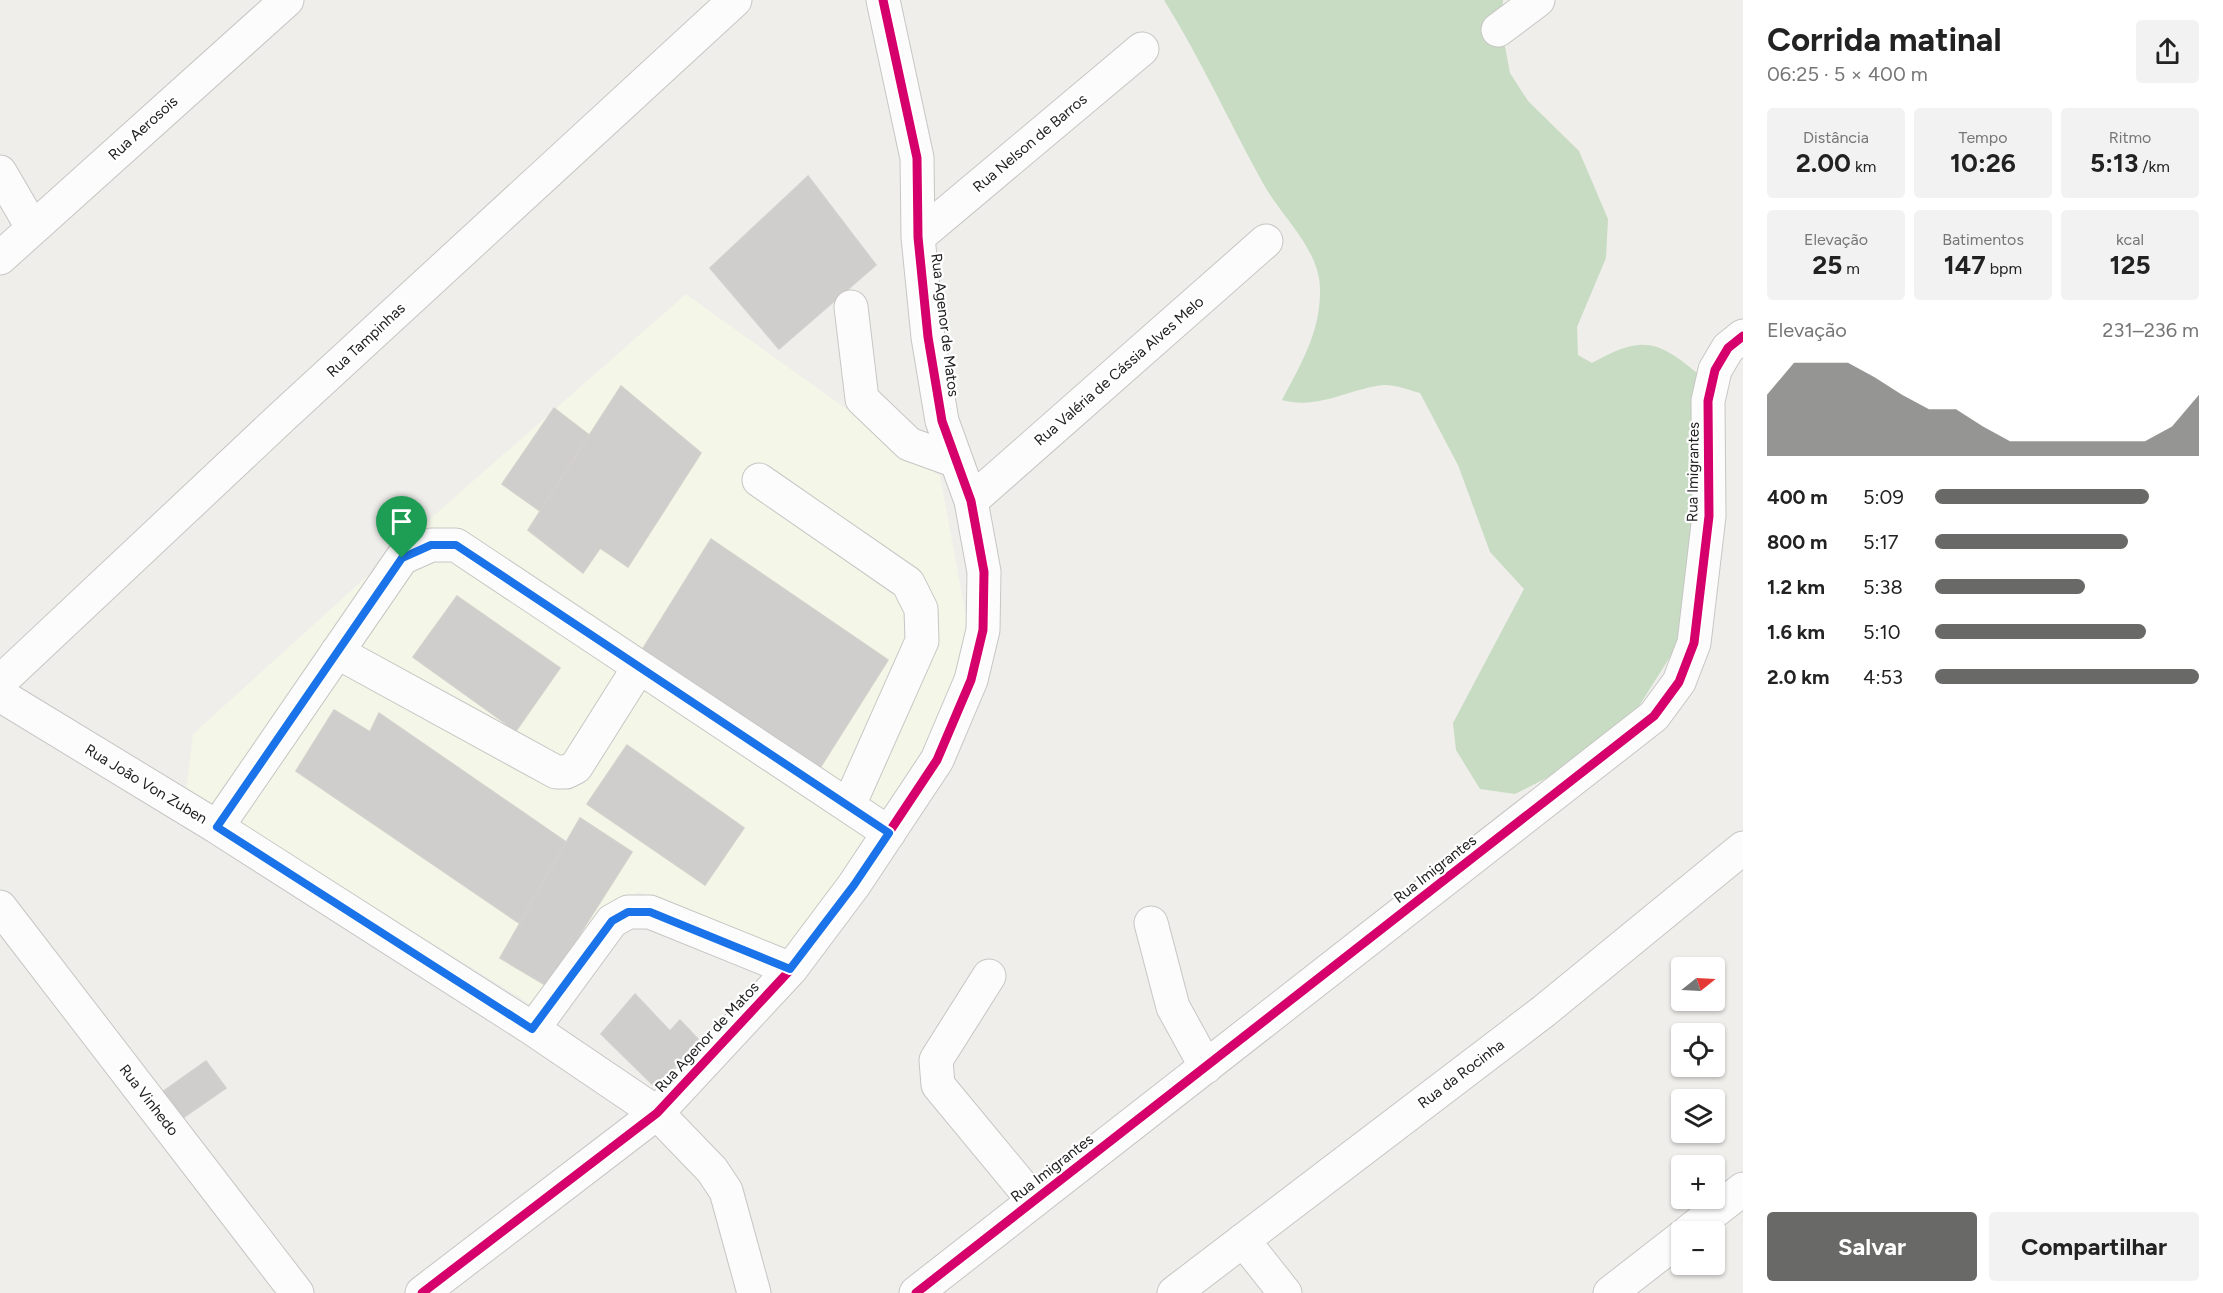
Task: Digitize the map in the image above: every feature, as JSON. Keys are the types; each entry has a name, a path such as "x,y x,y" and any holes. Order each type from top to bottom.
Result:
{"street":[{"name":"Rua Aerosois","path":"0,258 287,0"},
{"name":"Rua Tampinhas","path":"0,682 283,416 735,0"},
{"name":"Rua Agenor de Matos","path":"422,1293 657,1113 790,969 854,885 937,760 971,680 983,630 984,572 971,501 942,421 928,337 918,237 917,158 883,0"},
{"path":"1498,30 1538,0"},
{"name":"Rua Nelson de Barros","path":"918,237 1142,49"},
{"path":"0,162 6,183 32,227"},
{"name":"Rua Valéria de Cássia Alves Melo","path":"971,501 1266,241"},
{"path":"851,307 862,399 909,444 956,461"},
{"name":"Rua Imigrantes","path":"916,1293 1654,716 1679,682 1694,642 1709,516 1708,400 1715,370 1728,348 1743,336"},
{"path":"759,480 908,583 921,609 922,641 849,805"},
{"path":"217,827 402,558 431,545 456,545 889,833"},
{"path":"338,652 556,772 566,772 576,767 639,667"},
{"name":"Rua João Von Zuben","path":"0,695 217,827 532,1029 657,1113 712,1170 726,1191 754,1293"},
{"name":"Rua da Rocinha","path":"1174,1293 1544,1011 1743,848"},
{"name":"Rua Vinhedo","path":"0,907 297,1293"},
{"path":"532,1029 612,921 628,912 650,912 790,969"},
{"path":"1151,923 1173,1007 1206,1067"},
{"path":"989,976 936,1060 938,1085 1034,1201"},
{"path":"1702,1221 1743,1189"},
{"path":"1243,1240 1285,1293"},
{"path":"1610,1293 1671,1246"}],"shaded area":[{"path":"686,294 940,476 970,638 938,721 887,813 788,952 638,892 535,1007 186,790 193,734 439,511"}],"green space":[{"path":"1164,0 1503,0 1501,25 1510,73 1528,101 1579,151 1608,219 1606,258 1577,327 1578,355 1592,363 1625,348 1650,345 1674,356 1703,378 1693,574 1677,646 1639,706 1564,769 1515,794 1480,789 1456,750 1453,723 1524,589 1490,552 1458,465 1420,393 1397,386 1383,385 1321,401 1282,400 1303,360 1317,319 1320,289 1314,261 1299,234 1264,185"}],"building":[{"path":"808,176 876,265 779,349 710,268"},
{"path":"621,386 701,453 628,567 600,548 583,573 528,530"},
{"path":"554,408 589,435 540,511 502,484"},
{"path":"711,539 888,660 820,768 642,650"},
{"path":"457,596 560,668 516,731 413,657"},
{"path":"334,710 370,732 379,713 566,842 519,923 296,771"},
{"path":"627,745 744,828 705,885 587,804"},
{"path":"580,818 632,852 547,986 500,958"},
{"path":"635,994 670,1031 680,1020 698,1039 656,1088 601,1034"},
{"path":"206,1061 226,1088 180,1120 161,1093"}],"cycle path":[{"path":"422,1293 657,1113 791,969 854,885 937,760 971,680 983,630 984,572 971,501 942,421 928,337 918,237 917,158 883,0"},
{"path":"916,1293 1654,716 1679,682 1694,643 1709,516 1708,401 1715,370 1728,348 1743,336"}],"route":[{"path":"431,545 456,545 889,833 854,885 790,969 650,912 628,912 612,921 532,1029 217,827 402,558 431,545"}]}
